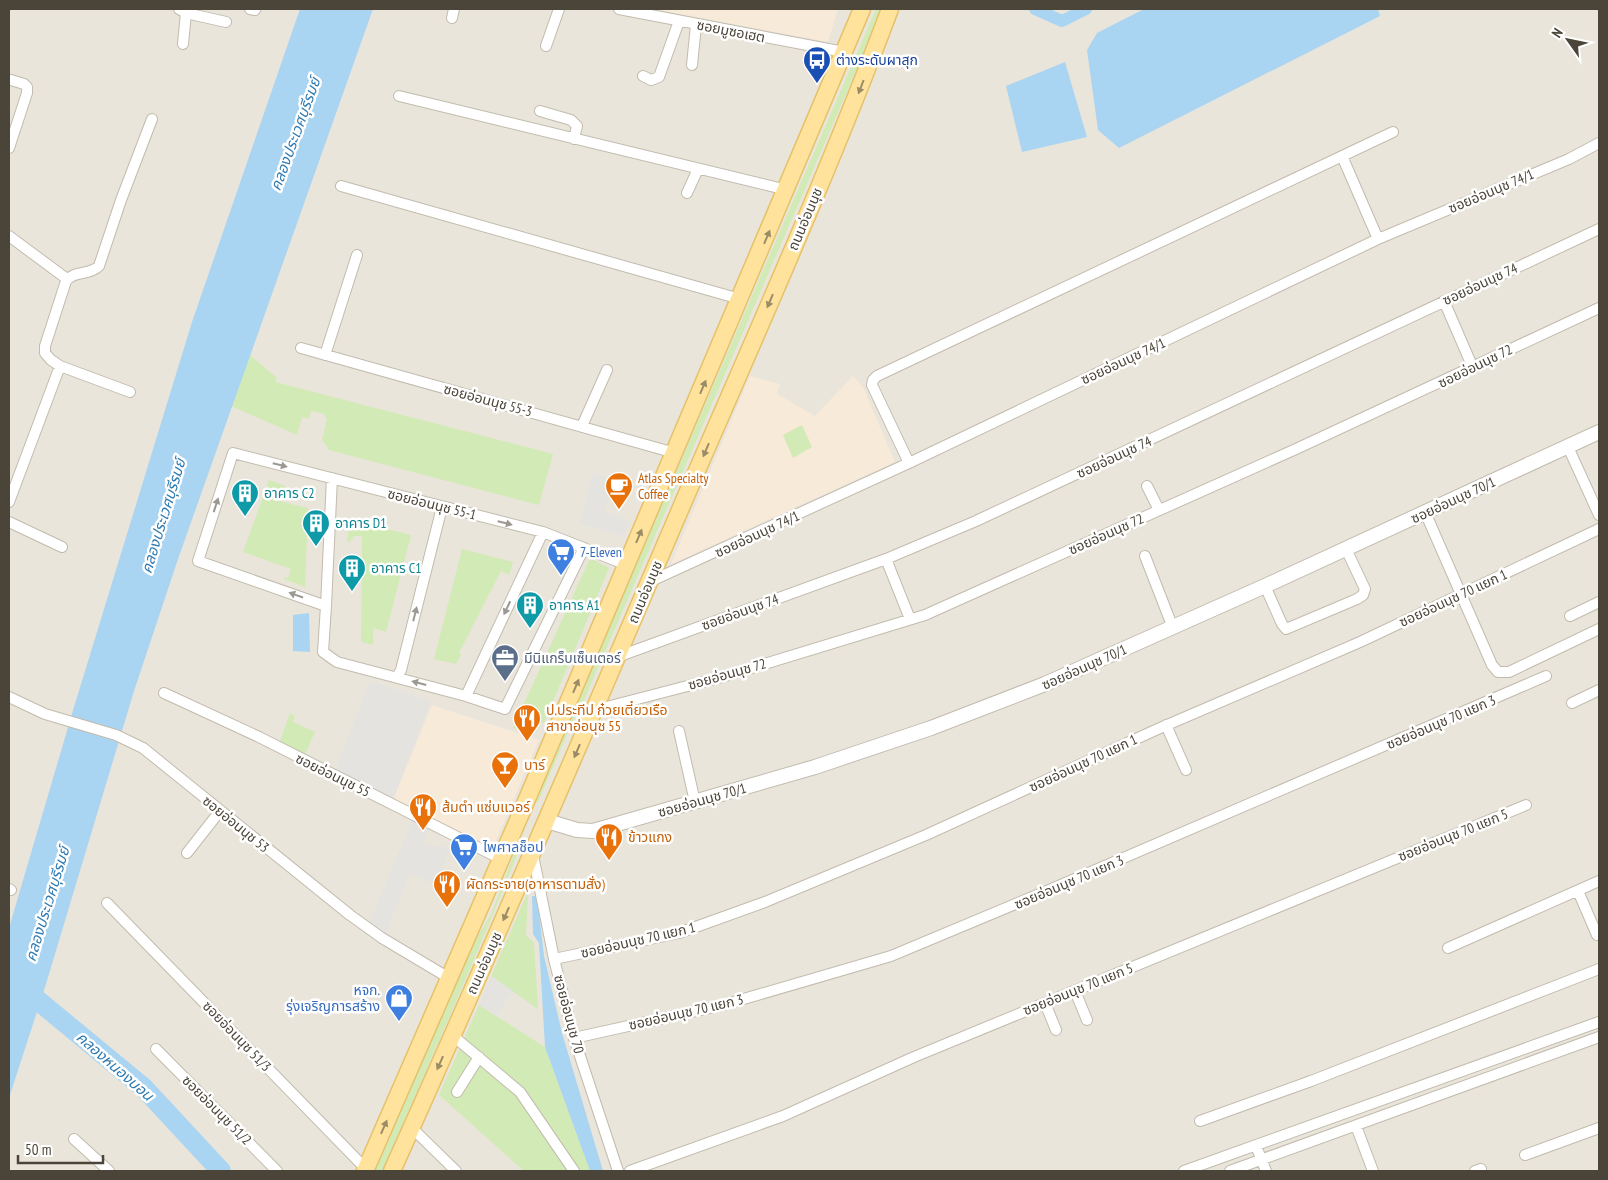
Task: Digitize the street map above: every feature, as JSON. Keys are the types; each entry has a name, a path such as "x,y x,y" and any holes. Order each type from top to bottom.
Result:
{"main road":[{"name":"ถนนอ่อนนุช","path":"366,1170 675,453 862,9"},
{"name":"ถนนอ่อนนุช","path":"392,1171 547,822 856,99 890,9"},
{"path":"522,811 547,822"}],"street":[{"path":"546,46 559,9"},
{"name":"ซอยมูซอเฮต","path":"619,9 844,52"},
{"path":"183,44 182,11 226,22"},
{"path":"642,76 652,80 659,77 679,21"},
{"path":"692,65 696,24"},
{"path":"9,148 27,93 27,87 24,84 11,80"},
{"path":"399,96 574,140 787,190"},
{"path":"540,111 571,120 575,123 577,126 574,140"},
{"path":"130,392 60,366 45,353 45,346 67,279 90,272 99,266 121,200 152,119"},
{"path":"909,463 872,385 873,380 877,376 1393,132"},
{"name":"ซอยอ่อนนุช 74/1","path":"649,582 909,463 1378,239 1569,158 1599,143"},
{"path":"1342,156 1378,239"},
{"path":"687,193 698,169"},
{"path":"341,186 740,299"},
{"name":"ซอยอ่อนนุช 74","path":"617,657 886,559 985,517 1599,229"},
{"path":"9,236 67,279"},
{"path":"325,355 357,255"},
{"path":"1444,301 1473,368"},
{"name":"ซอยอ่อนนุช 72","path":"594,710 722,677 925,615 1473,368 1599,308"},
{"name":"ซอยอ่อนนุช 55-3","path":"301,348 675,453"},
{"path":"9,502 60,366"},
{"path":"582,426 608,370"},
{"name":"ซอยอ่อนนุช 70/1","path":"547,822 577,830 593,831 792,774 931,728 1045,684 1173,628 1599,432"},
{"path":"1568,447 1599,515"},
{"name":"ซอยอ่อนนุช 55-1","path":"326,606 198,560 233,453 542,532 627,565"},
{"path":"332,478 323,652 337,662 466,696 505,709 584,548"},
{"path":"1147,486 1159,510"},
{"path":"397,677 401,670 442,507"},
{"path":"1424,512 1492,665 1498,672 1509,672 1599,628"},
{"path":"9,522 62,547"},
{"name":"ซอยอ่อนนุช 70 แยก 1","path":"554,959 679,933 765,902 926,835 1166,725 1360,642 1599,529"},
{"path":"466,696 542,532"},
{"path":"1264,586 1286,629 1357,598 1363,595 1365,589 1346,549"},
{"path":"1145,556 1173,628"},
{"path":"886,559 910,619"},
{"path":"1570,616 1599,602"},
{"name":"ซอยอ่อนนุช 70 แยก 3","path":"574,1038 723,1006 891,956 1050,890 1546,676"},
{"path":"1572,703 1599,690"},
{"name":"ซอยอ่อนนุช 55","path":"164,693 259,737 501,859"},
{"name":"ซอยอ่อนนุช 53","path":"9,697 45,714 116,735 143,748 350,915 382,938 449,978"},
{"path":"1166,725 1186,770"},
{"path":"679,731 695,802"},
{"name":"ซอยอ่อนนุช 70 แยก 5","path":"630,1171 783,1116 914,1057 1526,805"},
{"path":"187,853 220,811"},
{"name":"ซอยอ่อนนุช 70","path":"532,854 554,959 574,1038 618,1171"},
{"path":"1448,948 1599,881"},
{"path":"1578,891 1597,935"},
{"name":"ซอยอ่อนนุช 51/3","path":"107,903 366,1170"},
{"path":"1200,1121 1311,1081 1599,969"},
{"path":"1075,991 1087,1020"},
{"path":"1045,1003 1056,1030"},
{"path":"1184,1171 1599,1022"},
{"path":"452,1035 520,1092 574,1171"},
{"path":"1230,1171 1262,1161 1599,1037"},
{"name":"ซอยอ่อนนุช 51/2","path":"156,1049 278,1171"},
{"path":"458,1092 479,1057"},
{"path":"1356,1126 1373,1171"},
{"path":"412,1128 456,1171"},
{"path":"1525,1155 1599,1128"},
{"path":"74,1139 109,1171"},
{"path":"1256,1146 1266,1171"}],"shaded area":[{"path":"9,9 1599,9 1599,1171 9,1171"},
{"path":"654,9 838,9 828,42"},
{"path":"750,376 780,384 777,394 815,416 853,376 863,387 895,462 671,564"},
{"path":"592,473 614,480 604,511 630,521 623,536 580,524"},
{"path":"370,681 431,701 393,800 335,770"},
{"path":"432,705 539,740 492,850 393,800"},
{"path":"414,815 432,822 423,844 451,848 434,884 410,874 385,935 370,921"},
{"path":"491,976 513,991 496,1016 479,1005"}],"green space":[{"path":"876,9 881,9 855,73 585,698 576,714 538,802 534,801"},
{"path":"245,351 277,378 275,382 553,454 539,505 329,450 322,440 327,419 324,414 311,411 309,419 302,417 297,435 229,405"},
{"path":"802,425 812,447 793,458 783,435"},
{"path":"269,480 285,486 284,489 278,492 275,500 308,508 305,587 284,579 285,577 288,578 291,569 243,552"},
{"path":"350,520 411,535 386,632 373,628 373,645 361,642 362,536 353,536 354,539 347,542"},
{"path":"462,549 513,562 509,575 501,571 459,653 461,655 456,664 434,659"},
{"path":"590,558 609,568 544,723 534,719 529,731 513,728"},
{"path":"290,713 295,716 293,722 315,732 303,759 278,747"},
{"path":"519,841 522,843 418,1089 382,1171 375,1171 472,946 491,914"},
{"path":"527,894 526,935 534,943 538,1009 491,976"},
{"path":"479,1005 545,1047 590,1171 524,1171 439,1095"}],"water":[{"name":"คลองประเวศบุรีรมย์","path":"300,9 373,9 178,559 134,691 46,984 9,1098 9,928 74,707 192,322"},
{"path":"1144,9 1378,9 1380,16 1119,148 1098,130 1087,50 1097,33"},
{"path":"1065,62 1087,137 1022,152 1006,86"},
{"path":"309,613 310,652 293,651 293,615"},
{"path":"532,896 537,896 544,956 562,1033 603,1171 590,1171 545,1047 539,943 533,934"}],"waterway":[{"path":"1035,9 1062,21 1086,9"},
{"name":"คลองหนองบอน","path":"24,989 144,1088 221,1171"}],"place":[{"name":"ต่างระดับผาสุก","path":"817,84"},
{"name":"Atlas Specialty Coffee","path":"619,510"},
{"name":"อาคาร C2","path":"245,517"},
{"name":"อาคาร D1","path":"316,547"},
{"name":"7-Eleven","path":"561,576"},
{"name":"อาคาร C1","path":"352,592"},
{"name":"อาคาร A1","path":"530,629"},
{"name":"มีนิแกร็บเซ็นเตอร์","path":"505,682"},
{"name":"ป.ประทีป ก๋วยเตี๋ยวเรือ สาขาอ่อนุช 55","path":"527,742"},
{"name":"บาร์","path":"505,789"},
{"name":"ส้มตำ แซ่บเเวอร์","path":"423,831"},
{"name":"ข้าวแกง","path":"609,861"},
{"name":"ไพศาลช็อป","path":"464,871"},
{"name":"ผัดกระจาย(อาหารตามสั่ง)","path":"447,908"},
{"name":"หจก. รุ่งเจริญการสร้าง","path":"399,1022"}]}
